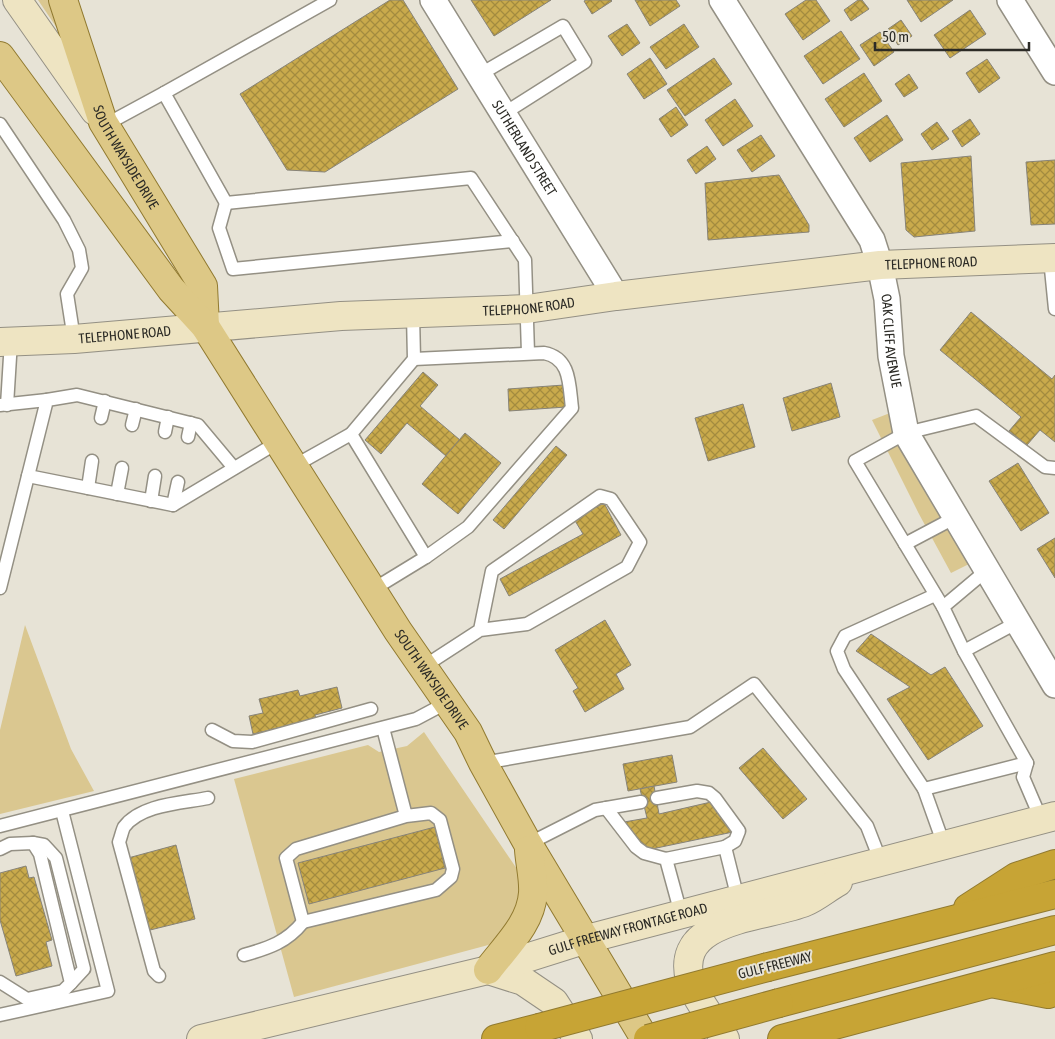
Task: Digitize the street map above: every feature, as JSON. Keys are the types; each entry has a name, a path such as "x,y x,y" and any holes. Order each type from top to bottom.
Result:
{"highway":[{"path":"950,920 1016,877 1055,864"},
{"name":"GULF FREEWAY","path":"496,1039 1055,894"},
{"path":"647,1039 1055,930"},
{"path":"782,1039 1055,966"},
{"path":"990,983 1048,994 1055,992"}],"main road":[{"name":"SOUTH WAYSIDE DRIVE","path":"17,0 104,123 203,286 205,326"},
{"path":"63,0 104,123"},
{"name":"SOUTH WAYSIDE DRIVE","path":"0,56 171,289 205,326 372,590 468,732 528,844 647,1039"},
{"name":"TELEPHONE ROAD","path":"5,342 74,339 205,326 341,316 527,309 616,296 880,265 1052,259"},
{"name":"GULF FREEWAY FRONTAGE ROAD","path":"201,1039 488,970 587,939 1048,817"},
{"path":"528,844 533,893 527,916 515,936 488,970 523,981 554,1002 578,1039"},
{"path":"725,1039 690,982 687,964 693,945 710,929 805,902 872,864"}],"street":[{"name":"SUTHERLAND STREET","path":"433,0 616,296"},
{"name":"OAK CLIFF AVENUE","path":"722,0 872,240 880,265 887,300 891,356 906,433 1055,685"},
{"path":"1010,0 1055,72"}],"lane":[{"path":"104,123 164,93 330,0"},
{"path":"479,75 563,26 585,62 503,114"},
{"path":"164,93 226,203 219,228 233,269 513,241"},
{"path":"0,124 64,220 79,250 82,268 67,294 74,339"},
{"path":"226,203 471,178 525,260 528,353"},
{"path":"1052,259 1055,309"},
{"path":"294,466 351,434 414,359 413,314"},
{"path":"5,342 3,405 77,395 191,423 198,425 234,468"},
{"path":"372,590 426,558 462,533 572,408 566,367 553,354 528,353 414,359"},
{"path":"0,588 47,400"},
{"path":"101,418 106,401"},
{"path":"132,425 136,409"},
{"path":"1048,817 1023,777 1027,763 964,652 936,595 855,461 906,433 976,416 1044,467 1055,468"},
{"path":"165,432 168,417"},
{"path":"188,437 191,423"},
{"path":"351,434 426,558"},
{"path":"28,476 173,505 278,442"},
{"path":"88,488 92,461"},
{"path":"116,494 122,468"},
{"path":"151,501 155,476"},
{"path":"173,505 178,482"},
{"path":"423,666 480,630 526,624 627,567 640,542 611,499 600,496 492,571 480,630"},
{"path":"905,544 956,517"},
{"path":"942,607 987,570"},
{"path":"936,595 845,636 836,652 844,669 924,789 944,845"},
{"path":"964,652 1018,622"},
{"path":"483,763 690,727 754,684 867,826 872,864"},
{"path":"0,826 416,719 448,702"},
{"path":"212,730 233,742 252,742 371,709"},
{"path":"383,728 406,816"},
{"path":"924,789 1027,763"},
{"path":"606,808 636,847 644,854 666,859 725,847 735,841 738,831 716,798 709,793 696,791 657,798"},
{"path":"160,976 154,971 119,842 124,827 139,815 161,807 208,798"},
{"path":"528,844 571,820 594,810 641,802"},
{"path":"0,1015 108,992 62,811"},
{"path":"244,955 274,946 292,936 303,922 436,890 451,877 453,869 440,820 432,812 406,816 296,849 286,858 303,922"},
{"path":"0,849 10,844 33,843 40,854 71,983 63,991 27,999 0,982"},
{"path":"725,847 738,899"},
{"path":"666,859 681,914"}],"shaded area":[{"path":"38,0 55,0 63,37"},
{"path":"890,413 909,462 969,564 951,573 872,420"},
{"path":"25,625 71,749 94,791 0,814 0,730"},
{"path":"424,732 517,869 521,890 519,911 492,944 294,997 234,779 368,745 379,752 407,746"}],"building":[{"path":"390,0 403,0 458,89 325,172 287,170 240,94"},
{"path":"471,0 551,0 494,36"},
{"path":"635,0 676,0 680,6 650,26"},
{"path":"806,0 816,0 830,21 803,40 785,14"},
{"path":"858,0 862,0 869,9 851,21 844,10"},
{"path":"907,0 953,0 921,22"},
{"path":"584,1 612,1 592,14"},
{"path":"970,10 986,34 950,58 934,35"},
{"path":"901,20 912,36 898,45 888,29"},
{"path":"627,24 640,43 622,56 608,36"},
{"path":"684,24 699,47 666,69 650,47"},
{"path":"841,31 860,59 823,84 804,56"},
{"path":"880,32 894,52 874,66 860,45"},
{"path":"650,58 667,84 644,99 627,74"},
{"path":"714,58 732,84 685,116 667,90"},
{"path":"987,59 1000,78 979,93 966,73"},
{"path":"864,73 882,101 844,127 825,99"},
{"path":"909,74 918,88 904,97 895,84"},
{"path":"735,99 753,126 723,146 705,120"},
{"path":"676,107 688,125 671,137 659,119"},
{"path":"887,115 903,140 870,162 854,138"},
{"path":"970,119 980,134 962,147 952,131"},
{"path":"937,122 949,139 932,150 921,134"},
{"path":"761,135 775,156 752,172 737,150"},
{"path":"707,146 716,159 696,174 687,160"},
{"path":"971,156 975,231 914,237 906,230 901,163"},
{"path":"1055,160 1055,224 1031,225 1026,162"},
{"path":"779,175 809,225 809,232 708,240 705,183"},
{"path":"971,312 1052,379 1055,375 1055,442 1040,430 1027,445 1009,431 1021,417 940,350"},
{"path":"423,372 438,385 420,406 460,440 446,456 407,423 381,454 365,440"},
{"path":"831,383 840,417 792,431 783,398"},
{"path":"564,385 566,407 509,411 508,389"},
{"path":"743,404 755,447 708,461 695,418"},
{"path":"465,433 501,463 458,514 422,484"},
{"path":"556,446 567,455 504,529 493,520"},
{"path":"1018,463 1049,513 1021,531 989,481"},
{"path":"604,503 621,535 509,596 500,579 583,534 574,519"},
{"path":"1055,538 1055,578 1037,549"},
{"path":"605,620 631,665 616,674 624,689 585,712 573,691 578,688 555,650"},
{"path":"871,634 931,675 945,667 983,726 928,760 887,699 910,687 856,651"},
{"path":"337,687 342,708 315,715 316,719 253,734 249,716 263,713 259,699 298,690 300,696"},
{"path":"763,748 807,799 783,819 739,768"},
{"path":"672,755 677,782 628,791 623,764"},
{"path":"654,786 659,814 711,802 733,832 647,850 624,822 647,818 640,789"},
{"path":"435,827 445,868 309,904 298,863"},
{"path":"176,845 195,919 146,931 128,858"},
{"path":"26,866 29,878 34,877 52,940 46,942 52,966 16,976 0,920 0,873"}]}
